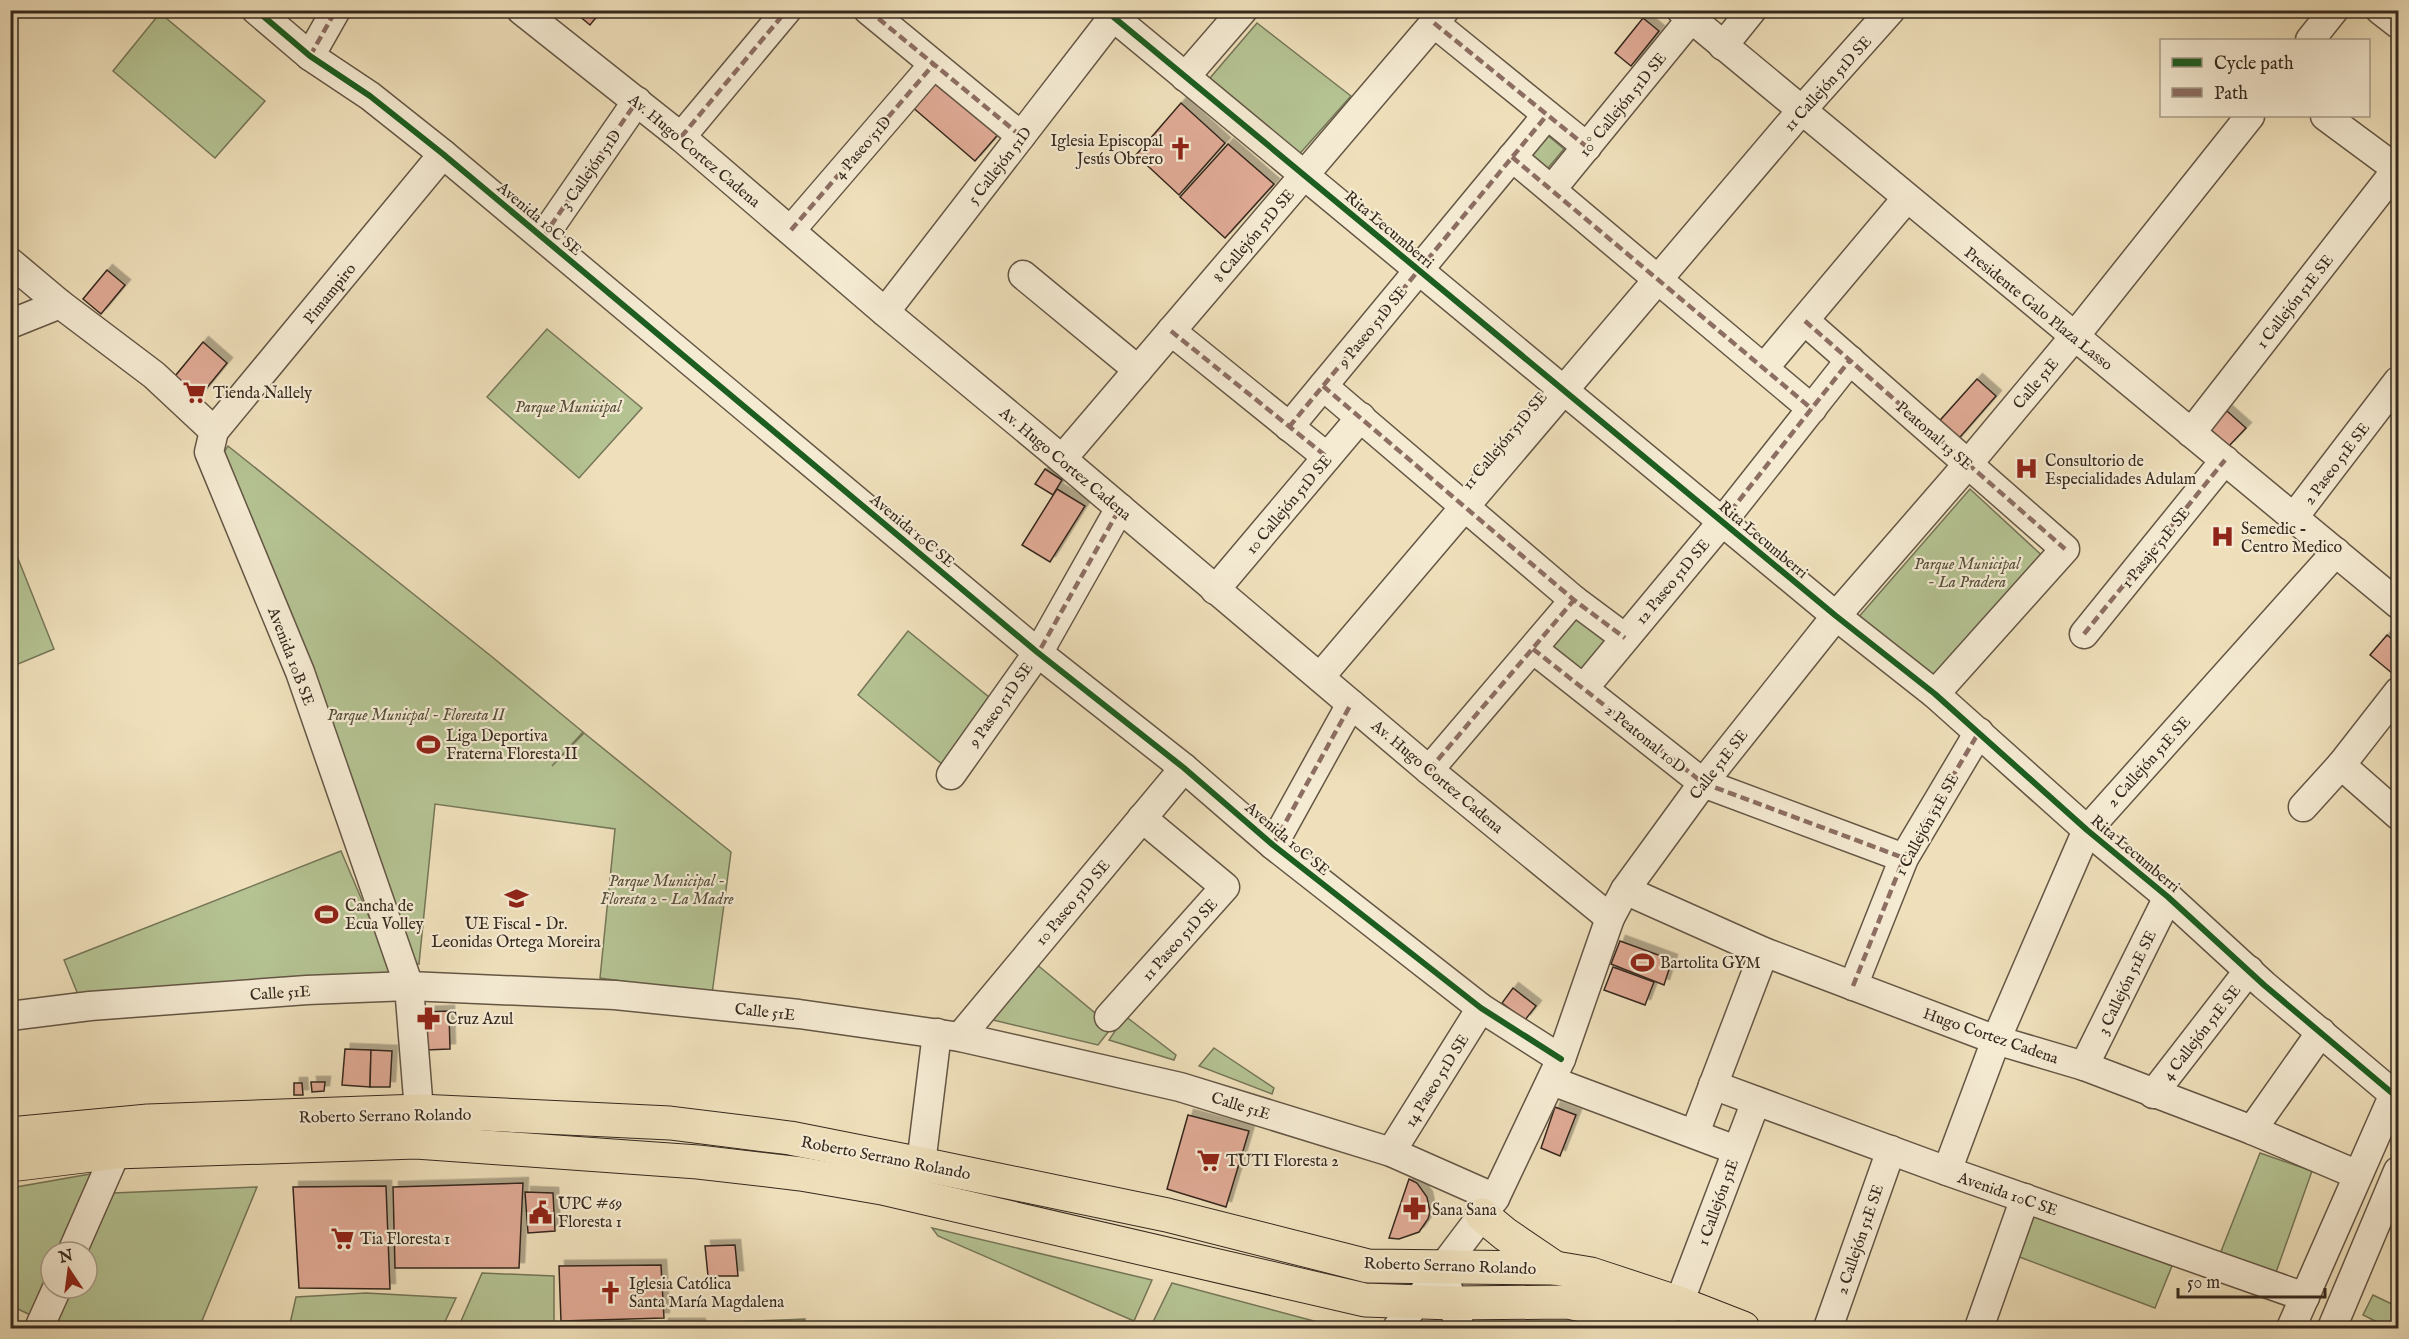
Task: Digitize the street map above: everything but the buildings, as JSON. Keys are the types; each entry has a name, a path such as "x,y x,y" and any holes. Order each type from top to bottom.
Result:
{"main road":[{"name":"Roberto Serrano Rolando","path":"10,1134 148,1121 417,1127 670,1123 790,1138 921,1164 1167,1215 1368,1266 1555,1268 1591,1274 1671,1316 1743,1329"},
{"name":"Roberto Serrano Rolando","path":"10,1165 116,1152 417,1127 801,1174 882,1188 1365,1300 1414,1316 1456,1316 1568,1302 1628,1322 1671,1316"},
{"path":"1489,1207 1505,1234 1555,1268"}],"street":[{"name":"Avenida 10C SE","path":"256,10 310,56 370,96 443,154 1037,652 1185,768 1273,845 1557,1070 1736,1150"},
{"path":"310,56 336,10"},
{"path":"868,10 1021,136"},
{"path":"1185,77 1243,10"},
{"path":"1723,46 1752,10"},
{"name":"11 Callejón 51D SE","path":"1320,677 1801,111 1891,10"},
{"path":"2311,39 2334,10"},
{"path":"2380,10 2398,24"},
{"name":"Av. Hugo Cortez Cadena","path":"524,11 681,137 885,312 1429,770 1610,918"},
{"path":"681,137 783,12"},
{"name":"Rita Lecumberri","path":"1109,14 1836,616 1935,694 2087,830 2168,897 2264,985 2397,1093"},
{"name":"5 Callejón 51D","path":"885,312 1021,136 1109,14"},
{"name":"Presidente Galo Plaza Lasso","path":"1686,15 2398,604"},
{"name":"10° Callejón 51D SE","path":"1552,189 1587,147 1686,15"},
{"path":"1439,17 1547,115 1587,147"},
{"name":"8 Callejón 51D SE","path":"1062,459 1439,17"},
{"name":"4 Paseo 51D","path":"791,230 933,65"},
{"name":"3 Callejón 51D","path":"543,237 637,101"},
{"name":"9 Paseo 51D SE","path":"1289,427 1547,115"},
{"name":"Calle 51E","path":"1836,616 2074,337 2249,117"},
{"path":"2326,117 2398,169"},
{"name":"Pimampiro","path":"214,431 443,154"},
{"path":"1512,157 1812,409"},
{"name":"1 Callejón 51E SE","path":"2192,433 2398,169"},
{"path":"1764,369 1906,199"},
{"path":"10,262 60,304 154,375 214,431"},
{"path":"1023,274 1138,370"},
{"path":"10,324 60,304"},
{"name":"Peatonal 13 SE","path":"1805,321 2066,549 1935,694"},
{"path":"1171,331 1327,457"},
{"name":"12 Paseo 51D SE","path":"1584,688 1722,522 1850,360"},
{"name":"2 Paseo 51E SE","path":"2295,517 2398,381"},
{"path":"1323,386 1574,600 1624,638"},
{"name":"10 Callejón 51D SE","path":"1215,590 1361,417"},
{"name":"Avenida 10B SE","path":"214,431 209,452 300,672 409,986 417,1127"},
{"name":"1 Pasaje 51E SE","path":"2084,634 2225,460"},
{"name":"9 Paseo 51D SE","path":"951,775 1037,652 1120,508"},
{"name":"2 Callejón 51E SE","path":"1947,1171 1996,1040 2087,830 2336,552"},
{"path":"1429,770 1574,600"},
{"name":"Calle 51E SE","path":"1397,1329 1414,1316 1443,1266 1489,1207 1557,1070 1610,918 1625,890 1702,783 1836,616"},
{"name":"2 Peatonal 10D","path":"1533,649 1702,783 1904,858"},
{"path":"2303,807 2341,765 2398,692"},
{"path":"1273,845 1351,704"},
{"name":"1 Callejón 51E SE","path":"1854,986 1904,858 1979,732"},
{"path":"2341,765 2398,815"},
{"name":"10 Paseo 51D SE","path":"948,1035 1185,768"},
{"name":"11 Paseo 51D SE","path":"1109,1017 1226,887 1142,818"},
{"name":"Hugo Cortez Cadena","path":"1625,890 1764,952 1996,1040 2084,1066 2252,1130 2358,1175"},
{"name":"3 Callejón 51E SE","path":"2084,1066 2168,897"},
{"path":"1695,1133 1764,952"},
{"name":"4 Callejón 51E SE","path":"2153,1094 2250,970"},
{"name":"Calle 51E","path":"10,1016 90,1006 307,990 409,986 615,996 799,1014 948,1035 1180,1087 1391,1152 1489,1207"},
{"name":"14 Paseo 51D SE","path":"1391,1152 1481,1008"},
{"path":"2252,1130 2321,1032"},
{"path":"921,1164 948,1035"},
{"name":"Avenida 10C SE","path":"1713,1085 1947,1171 2305,1297"},
{"path":"2291,1329 2358,1175 2397,1093"},
{"name":"1 Callejón 51E","path":"1671,1316 1755,1101"},
{"name":"2 Callejón 51E SE","path":"1828,1329 1891,1150"},
{"path":"77,1240 116,1152"},
{"path":"2332,1329 2398,1171"},
{"path":"1979,1329 2025,1198"},
{"path":"1443,1266 1456,1316"},
{"path":"39,1329 52,1300"}],"green space":[{"path":"160,13 265,101 215,158 113,71"},
{"path":"1257,23 1351,96 1295,159 1204,85"},
{"path":"1546,134 1564,149 1543,174 1524,159"},
{"name":"Parque Municipal","path":"547,329 642,408 579,478 487,397"},
{"name":"Parque Municpal - Floresta II","path":"228,446 583,732 552,766 584,733 731,852 712,994 600,978 615,829 435,804 419,964 414,963 220,458"},
{"name":"Parque Municipal - La Pradera","path":"1970,489 2049,562 1936,685 1857,619"},
{"path":"13,546 54,649 11,667 10,547"},
{"path":"1574,600 1625,638 1584,688 1533,649"},
{"path":"908,631 995,702 949,770 858,695"},
{"path":"341,851 395,978 79,997 64,960"},
{"path":"1035,963 1112,1027 1098,1045 989,1019"},
{"path":"1125,1016 1176,1055 1174,1060 1109,1040"},
{"path":"1214,1048 1274,1088 1272,1094 1199,1066"},
{"path":"2260,1153 2312,1171 2274,1278 2218,1259"},
{"path":"107,1171 73,1240 39,1240 39,1300 44,1300 35,1317 11,1306 11,1188"},
{"path":"257,1187 199,1328 50,1328 63,1300 99,1300 99,1240 92,1240 113,1193"},
{"path":"2033,1212 2172,1266 2155,1308 2014,1255"},
{"path":"932,1228 1152,1280 1134,1321 938,1236"},
{"path":"482,1273 554,1276 554,1323 655,1326 656,1328 458,1328"},
{"path":"1172,1283 1340,1328 1157,1328 1151,1326"},
{"path":"366,1293 456,1298 442,1328 289,1328 296,1297"},
{"path":"2373,1295 2398,1307 2398,1328 2389,1328 2363,1315"},
{"path":"805,1319 800,1328 705,1328 705,1323"}],"marked path":[{"path":"310,56 336,10"},
{"path":"681,137 787,10"},
{"path":"868,10 1021,136"},
{"path":"1434,23 1587,147"},
{"path":"791,230 933,65"},
{"path":"543,237 637,101"},
{"path":"1289,427 1547,115"},
{"path":"1512,157 1812,409"},
{"path":"1805,321 2065,549"},
{"path":"1171,331 1327,457"},
{"path":"1722,522 1850,360"},
{"path":"1323,386 1574,600 1625,638"},
{"path":"2084,634 2225,460"},
{"path":"1041,648 1120,508"},
{"path":"1429,770 1574,600"},
{"path":"1533,649 1703,783 1904,858"},
{"path":"1273,845 1351,704"},
{"path":"1853,986 1904,858 1979,732"}],"cycle path":[{"path":"256,10 310,56 370,96 443,154 1037,652 1184,768 1273,845 1481,1008 1561,1059"},
{"path":"1105,10 1836,616 1935,694 2087,830 2168,897 2264,985 2398,1098"}],"place":[{"name":"Iglesia Episcopal Jesús Obrero","path":"1181,149"},
{"name":"Tienda Nallely","path":"195,392"},
{"name":"Consultorio de Especialidades Adulam","path":"2027,469"},
{"name":"Semedic - Centro Medico","path":"2223,537"},
{"name":"Liga Deportiva Fraterna Floresta II","path":"428,744"},
{"name":"UE Fiscal - Dr. Leonidas Ortega Moreira","path":"516,898"},
{"name":"Cancha de Ecua Volley","path":"327,914"},
{"name":"Bartolita GYM","path":"1642,962"},
{"name":"Cruz Azul","path":"428,1018"},
{"name":"TUTI Floresta 2","path":"1208,1160"},
{"name":"Sana Sana","path":"1414,1209"},
{"name":"UPC #69 Floresta 1","path":"540,1212"},
{"name":"Tia Floresta 1","path":"342,1238"},
{"name":"Iglesia Católica Santa María Magdalena","path":"611,1292"}],"park label":[{"name":"Parque Municipal - Floresta 2 - La Madre","path":"667,889"}]}
